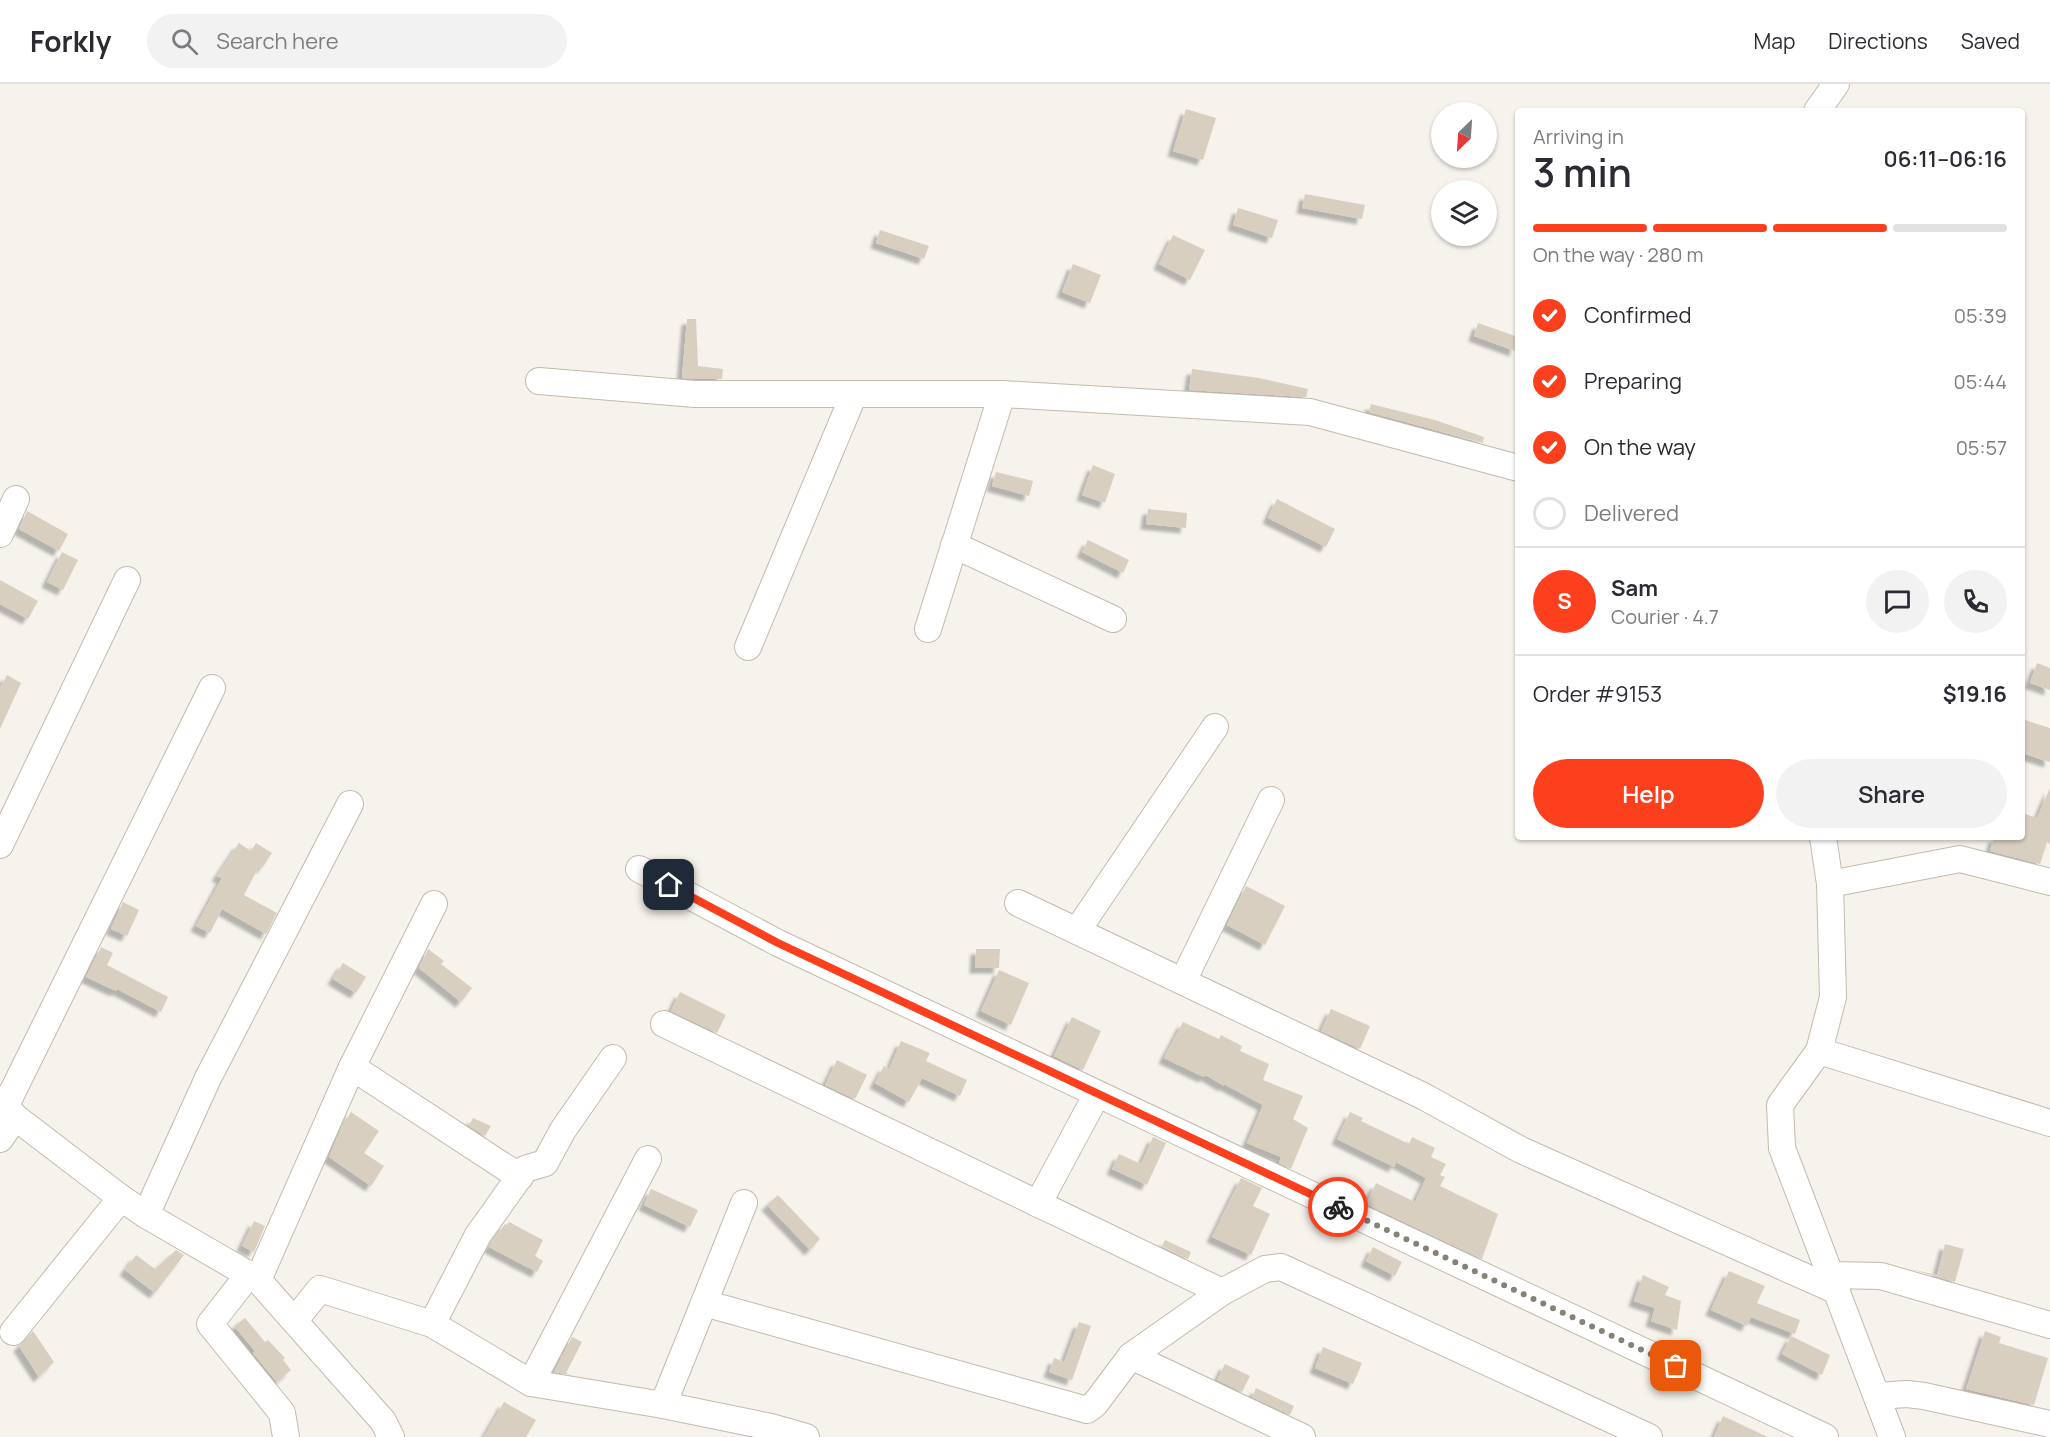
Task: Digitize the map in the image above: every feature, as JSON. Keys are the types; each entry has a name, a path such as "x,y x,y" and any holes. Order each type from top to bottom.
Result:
{"street":[{"path":"1819,108 1836,84"},
{"path":"539,381 695,394 1002,394 1310,412 1515,467"},
{"path":"748,647 854,394"},
{"path":"928,629 1002,394"},
{"path":"0,534 16,498"},
{"path":"954,545 1113,619"},
{"path":"0,845 128,580"},
{"path":"0,1139 7,1107 212,688"},
{"path":"1077,931 1215,727"},
{"path":"1183,981 1271,800"},
{"path":"146,1215 208,1078 350,804"},
{"path":"1823,840 1830,884 1833,997 1819,1052 1780,1105 1782,1148 1892,1437"},
{"path":"1830,884 1960,859 2050,882"},
{"path":"639,869 778,943 1826,1437"},
{"path":"1018,903 1423,1096 1521,1150 1834,1283 1881,1276 2050,1325"},
{"path":"286,1437 282,1413 210,1324 254,1277 351,1067 434,904"},
{"path":"664,1024 1222,1292"},
{"path":"1819,1052 2050,1123"},
{"path":"432,1324 478,1235 525,1169 545,1163 563,1130 613,1058"},
{"path":"351,1067 520,1177"},
{"path":"1038,1204 1097,1094"},
{"path":"7,1107 121,1198 146,1215 254,1277 295,1320 383,1421 391,1437"},
{"path":"531,1383 648,1159"},
{"path":"13,1332 121,1198"},
{"path":"663,1404 744,1203"},
{"path":"704,1303 1087,1410 1095,1404 1131,1356 1222,1292 1265,1269 1281,1267 1649,1437"},
{"path":"295,1320 320,1289 432,1324 531,1383 663,1404 770,1432 806,1437"},
{"path":"1131,1356 1302,1437"},
{"path":"1877,1396 1907,1394 1924,1396 2050,1424"}],"building":[{"path":"1186,109 1216,118 1203,160 1173,151"},
{"path":"1305,194 1365,205 1362,219 1302,208"},
{"path":"1238,208 1278,220 1272,238 1233,225"},
{"path":"880,230 929,246 924,259 876,243"},
{"path":"1173,235 1205,250 1190,280 1159,264"},
{"path":"1073,264 1101,275 1090,303 1062,292"},
{"path":"687,319 696,319 698,366 723,369 722,379 682,378"},
{"path":"1478,323 1515,336 1515,351 1474,336"},
{"path":"1192,369 1259,378 1308,389 1306,397 1189,390"},
{"path":"1371,404 1435,420 1484,437 1483,443 1369,412"},
{"path":"1093,465 1115,474 1105,503 1082,495"},
{"path":"996,472 1033,481 1029,496 992,486"},
{"path":"1277,499 1335,529 1326,547 1268,518"},
{"path":"1148,509 1187,513 1186,528 1146,524"},
{"path":"27,511 68,534 59,551 19,529"},
{"path":"1088,540 1129,560 1123,573 1082,552"},
{"path":"62,552 78,560 63,590 47,582"},
{"path":"0,580 38,601 28,619 0,604"},
{"path":"2037,663 2050,668 2050,690 2030,683"},
{"path":"7,675 21,683 0,729 0,688"},
{"path":"2025,720 2050,728 2050,762 2025,754"},
{"path":"2050,788 2050,844 2047,842 2040,864 1990,851 1993,840 2025,840 2025,814 2037,818"},
{"path":"239,843 251,851 256,843 272,853 262,868 259,866 244,895 277,913 266,934 222,909 210,933 196,926 222,878 217,876"},
{"path":"1246,886 1285,906 1265,945 1227,925"},
{"path":"123,902 139,910 127,936 111,929"},
{"path":"101,947 113,953 107,965 168,997 161,1012 117,989 116,991 86,977"},
{"path":"428,949 444,961 441,964 472,988 461,1002 419,968"},
{"path":"976,949 1000,949 999,968 975,968"},
{"path":"343,963 366,977 356,993 333,979"},
{"path":"999,970 1029,983 1011,1025 981,1011"},
{"path":"680,992 726,1015 717,1033 671,1011"},
{"path":"1331,1009 1370,1026 1360,1049 1321,1031"},
{"path":"1072,1017 1101,1031 1083,1070 1054,1056"},
{"path":"1183,1022 1219,1039 1221,1035 1242,1046 1240,1051 1269,1064 1263,1080 1303,1096 1293,1119 1308,1128 1291,1169 1279,1163 1281,1157 1247,1143 1263,1105 1206,1075 1204,1077 1164,1058"},
{"path":"901,1041 930,1053 926,1061 967,1080 960,1096 922,1078 909,1102 875,1083 884,1066 889,1069"},
{"path":"837,1060 867,1075 855,1099 825,1085"},
{"path":"351,1112 379,1131 364,1153 384,1166 371,1186 329,1157 342,1126"},
{"path":"1350,1112 1363,1118 1361,1121 1409,1144 1412,1137 1435,1148 1431,1157 1446,1164 1440,1175 1445,1177 1440,1186 1498,1214 1482,1259 1366,1204 1376,1183 1415,1202 1426,1178 1396,1162 1394,1167 1337,1139"},
{"path":"473,1118 491,1126 485,1136 469,1126"},
{"path":"1153,1137 1166,1143 1147,1185 1112,1169 1119,1154 1141,1164"},
{"path":"1241,1178 1262,1188 1253,1206 1270,1214 1251,1255 1212,1237"},
{"path":"651,1189 698,1210 690,1227 644,1205"},
{"path":"778,1195 820,1239 810,1250 767,1205"},
{"path":"254,1221 265,1226 254,1252 242,1246"},
{"path":"509,1222 543,1240 535,1256 543,1261 537,1272 489,1247 505,1224"},
{"path":"1165,1240 1191,1252 1188,1259 1162,1246"},
{"path":"1945,1244 1964,1249 1955,1282 1910,1269 1937,1275"},
{"path":"1373,1247 1402,1262 1395,1276 1366,1261"},
{"path":"176,1250 184,1255 155,1293 125,1270 136,1255 155,1269"},
{"path":"1729,1271 1765,1286 1757,1303 1800,1320 1795,1334 1751,1317 1747,1326 1711,1310"},
{"path":"1643,1275 1669,1287 1665,1295 1681,1301 1677,1330 1651,1321 1655,1308 1634,1301"},
{"path":"245,1318 265,1342 268,1340 285,1358 283,1360 291,1370 277,1382 234,1326"},
{"path":"1079,1322 1091,1326 1072,1380 1049,1372 1054,1358 1064,1362"},
{"path":"33,1331 54,1362 39,1377 19,1346"},
{"path":"1985,1331 2001,1337 1999,1343 2048,1358 2034,1405 1966,1389"},
{"path":"1791,1336 1830,1355 1822,1375 1782,1354"},
{"path":"572,1337 582,1342 566,1373 572,1375 554,1372"},
{"path":"1323,1347 1362,1363 1353,1384 1315,1368"},
{"path":"1225,1364 1250,1376 1242,1392 1217,1380"},
{"path":"1256,1388 1294,1406 1290,1415 1252,1397"},
{"path":"504,1402 536,1420 526,1437 484,1437"},
{"path":"1723,1416 1768,1437 1714,1437"}],"way so far":[{"path":"1338,1207 1676,1366"}],"route":[{"path":"669,885 778,943 1338,1207"}]}
